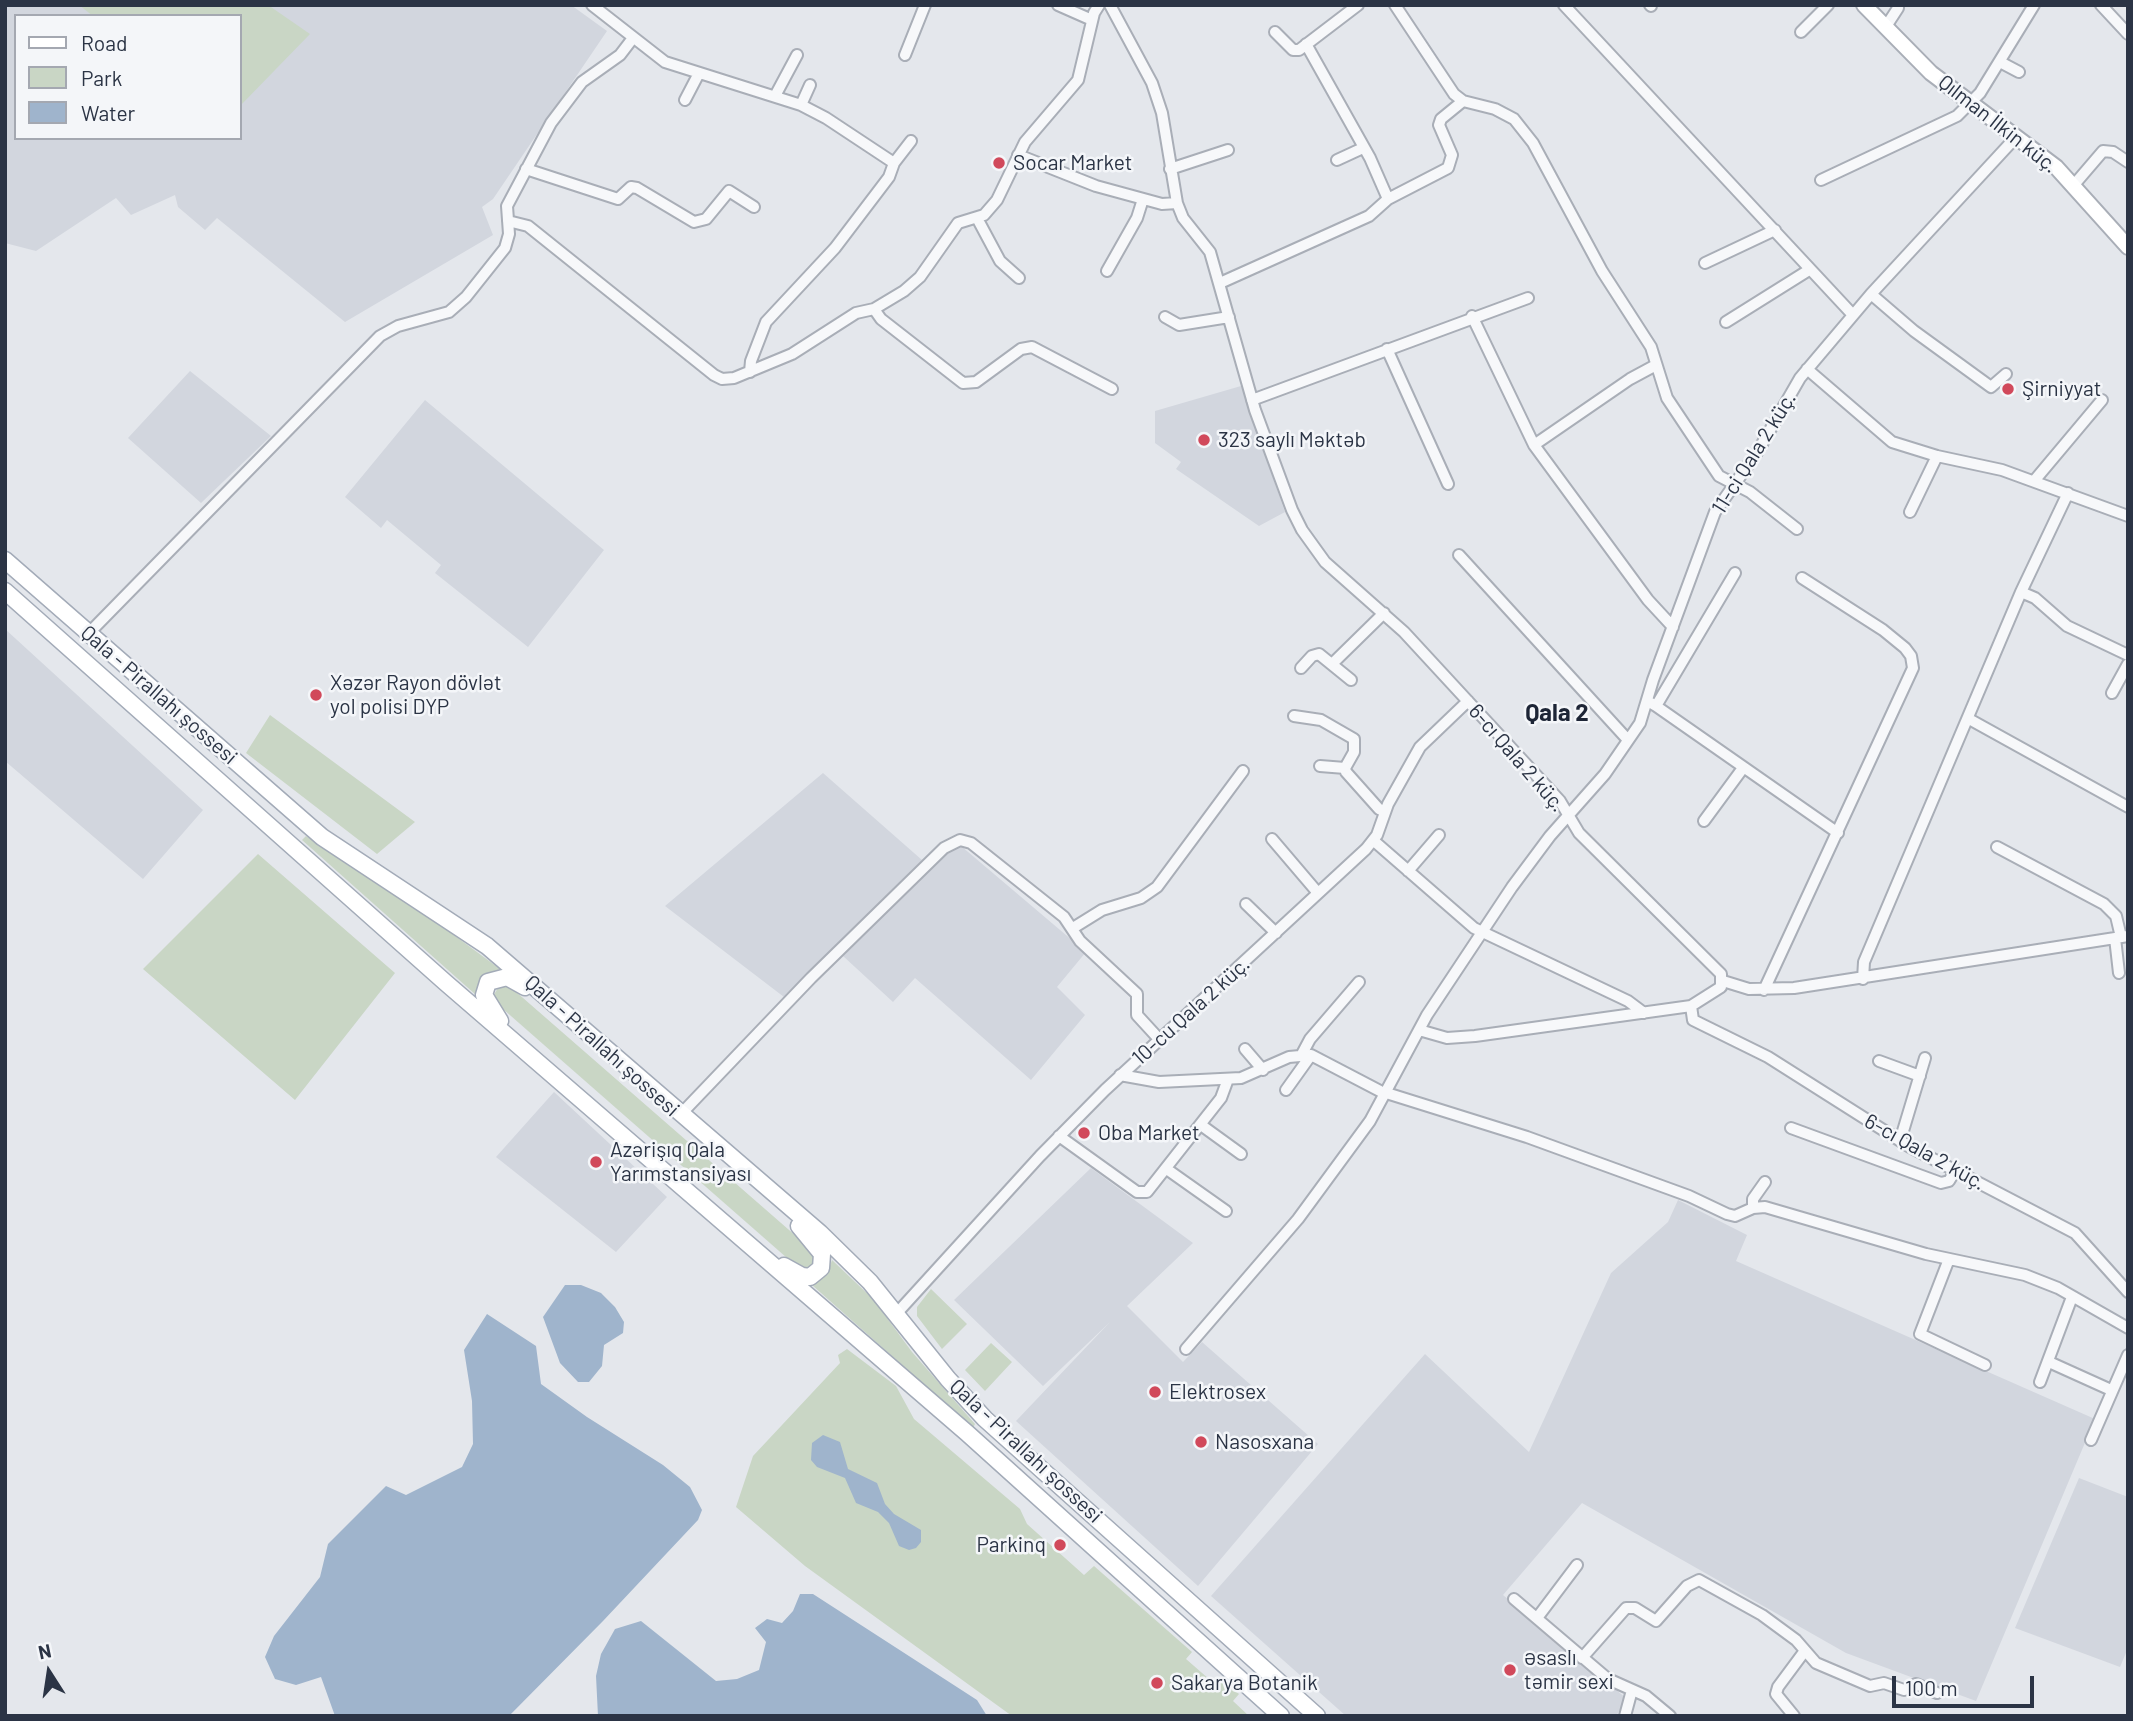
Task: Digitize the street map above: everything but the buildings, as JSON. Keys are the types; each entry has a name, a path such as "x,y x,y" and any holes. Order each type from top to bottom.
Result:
{"main road":[{"name":"Qala - Pirallahı şossesi","path":"5,561 322,837 372,872 467,930 761,1182 854,1265 897,1313 948,1379 997,1431 1317,1716"},
{"name":"Qala - Pirallahı şossesi","path":"5,591 530,1056 967,1433 1281,1716"},
{"path":"530,1056 486,1003 484,995 488,982 501,976 517,982 573,1021"},
{"path":"719,1220 792,1272 802,1276 816,1273 821,1268 822,1254 761,1182"}],"street":[{"path":"592,5 665,62 698,75 801,105 826,118 894,163"},
{"path":"905,55 925,5"},
{"path":"1058,5 1092,20"},
{"path":"509,221 528,226 717,378 728,379 750,372 792,354 856,313 874,309 917,280 958,223 977,218 997,200 1030,136 1052,114 1078,80 1092,20 1099,5"},
{"name":"6-cı Qala 2 küç.","path":"1110,5 1152,83 1162,113 1177,203 1187,223 1207,246 1220,283 1252,400 1301,530 1325,562 1384,613 1468,701 1554,794 1579,833 1714,966 1723,981"},
{"path":"1275,32 1293,50 1299,50 1358,5"},
{"path":"1395,5 1450,90 1463,102 1495,109 1514,119 1525,131 1551,170 1602,271 1651,347 1661,386 1676,415 1720,477 1750,492 1797,529"},
{"path":"1564,5 1853,315"},
{"path":"1801,32 1828,5"},
{"name":"Qılman İlkin küç.","path":"1864,5 1921,64 2056,167 2128,247"},
{"path":"1821,180 1957,117 1972,103 2034,5"},
{"path":"2101,5 2128,34"},
{"path":"1885,28 1898,8"},
{"path":"89,634 380,336 398,326 439,317 457,306 505,248 509,234 507,206 551,123 575,90 589,76 620,55 634,37"},
{"path":"1306,44 1388,199"},
{"path":"775,96 797,55"},
{"path":"2000,62 2019,72"},
{"path":"685,100 698,75"},
{"path":"801,105 810,85"},
{"path":"1220,283 1369,216 1388,199 1451,164 1452,155 1439,125 1441,119 1463,102"},
{"name":"11-ci Qala 2 küç.","path":"1186,1349 1298,1220 1387,1094 1419,1030 1482,933 1543,846 1605,774 1652,704 1653,680 1711,521 1758,451 1807,369 1871,294 2017,136"},
{"path":"750,372 751,361 766,322 835,248 889,177 894,163 911,141"},
{"path":"1337,160 1363,148"},
{"path":"1170,169 1228,150"},
{"path":"2073,186 2103,152 2113,152 2128,162"},
{"path":"1018,155 1068,177 1143,200 1162,204 1177,203"},
{"path":"526,169 618,200 631,187 637,188 694,222 706,219 729,191 754,207"},
{"path":"1107,271 1137,218 1143,200"},
{"path":"977,218 1000,261 1019,278"},
{"path":"1704,263 1775,230"},
{"path":"1726,322 1809,270"},
{"path":"1871,294 1914,331 1991,387 1997,385 2006,374"},
{"path":"1252,400 1472,316 1528,298"},
{"path":"874,309 881,319 963,383 976,382 1021,349 1032,347 1112,389"},
{"path":"1472,316 1534,445 1647,600 1673,626"},
{"path":"1165,317 1179,325 1229,317"},
{"path":"1387,349 1448,484"},
{"path":"1534,445 1656,365"},
{"path":"1807,369 1882,436 1900,445 1937,456 1985,465 2128,516"},
{"path":"2034,481 2102,400"},
{"path":"1910,513 1937,456"},
{"path":"1863,979 1864,962 2021,592 2068,493"},
{"path":"1459,555 1628,740"},
{"path":"1735,573 1652,704 1838,833"},
{"path":"1764,990 1838,833 1913,663 1905,648 1883,630 1802,578"},
{"path":"2021,592 2035,598 2067,626 2128,655"},
{"path":"1332,664 1384,613"},
{"path":"1301,668 1315,654 1351,680"},
{"path":"2112,693 2128,664"},
{"name":"10-cu Qala 2 küç.","path":"897,1313 1059,1136 1120,1075 1374,841 1384,811 1420,747 1468,701"},
{"path":"1294,716 1321,720 1354,739 1354,752 1345,768"},
{"path":"1969,719 2128,807"},
{"path":"1320,766 1345,768 1373,803 1384,811"},
{"path":"1704,821 1743,768"},
{"path":"1073,928 1111,906 1141,898 1157,887 1243,771"},
{"path":"1408,871 1439,835"},
{"path":"1272,839 1318,893"},
{"path":"1374,841 1464,921 1482,933 1628,1000 1644,1013"},
{"path":"680,1115 811,978 953,842 971,843 1058,911 1080,940 1137,995 1137,1016 1159,1039"},
{"path":"1997,847 2104,904 2116,916 2121,937 2119,973"},
{"path":"1246,904 1276,933"},
{"path":"1419,1030 1447,1038 1460,1038 1690,1006 1721,987 1723,981 1764,990 1863,979 2121,937"},
{"path":"1286,1090 1307,1054 1310,1039 1359,982"},
{"name":"6-cı Qala 2 küç.","path":"1690,1006 1697,1023 1768,1057 1900,1141 2075,1233 2128,1292"},
{"path":"1245,1049 1263,1070"},
{"path":"1120,1075 1159,1082 1228,1079 1307,1054 1387,1094 1527,1137 1689,1196 1727,1214 1741,1214 1753,1208 1765,1208 1949,1259 2025,1275 2050,1284 2128,1328"},
{"path":"1900,1141 1925,1058"},
{"path":"1879,1061 1920,1076"},
{"path":"1059,1136 1142,1194 1168,1170 1202,1125 1221,1098 1228,1079"},
{"path":"1202,1125 1241,1154"},
{"path":"1791,1128 1941,1183 1949,1181 1955,1171"},
{"path":"1168,1170 1226,1212"},
{"path":"1753,1208 1753,1199 1765,1182"},
{"path":"1949,1259 1920,1334 1985,1365"},
{"path":"2040,1382 2072,1297"},
{"path":"2091,1440 2128,1355"},
{"path":"2049,1362 2111,1390"},
{"path":"1536,1618 1577,1565"},
{"path":"1582,1658 1626,1608 1635,1608 1656,1621 1687,1586 1699,1580 1762,1615 1796,1640 1816,1663 1870,1686 1884,1684 1904,1690 1916,1684 1937,1693"},
{"path":"1514,1599 1608,1679 1646,1696 1670,1716"},
{"path":"1794,1716 1776,1694 1778,1687 1804,1652"},
{"path":"1625,1716 1632,1690"}],"shaded area":[{"path":"5,5 571,5 607,31 493,199 482,207 493,235 345,322 217,218 205,230 178,207 175,195 131,215 116,198 36,251 5,243"},
{"path":"190,371 271,436 201,503 128,438"},
{"path":"1241,386 1285,512 1259,526 1176,469 1181,462 1155,443 1155,411"},
{"path":"425,400 604,550 528,647 435,573 441,565 387,520 381,528 345,497"},
{"path":"5,629 203,810 143,879 5,761"},
{"path":"823,773 922,860 784,997 665,906"},
{"path":"961,846 1086,952 1057,987 1085,1015 1031,1080 915,978 893,1002 843,956 953,847"},
{"path":"554,1092 667,1197 616,1252 496,1157"},
{"path":"1091,1168 1193,1243 1127,1306 1183,1362 1202,1342 1318,1444 1198,1586 1016,1421 1110,1322 1043,1386 954,1300"},
{"path":"1678,1200 1747,1235 1736,1261 2095,1419 1976,1701 1846,1653 1582,1503 1503,1595 1627,1699 1616,1716 1346,1716 1211,1596 1425,1354 1529,1452 1611,1273 1668,1222"},
{"path":"2079,1478 2128,1497 2128,1648 2120,1667 2015,1628"}],"green space":[{"path":"79,5 268,5 310,34 242,104 242,14 90,14"},
{"path":"270,715 415,822 377,854 246,753"},
{"path":"306,836 443,927 500,969 483,976 476,995 302,840"},
{"path":"258,854 395,973 295,1100 143,969"},
{"path":"507,984 812,1250 816,1261 808,1270 795,1265 503,1009 493,996 498,988"},
{"path":"832,1260 873,1299 912,1352 975,1424 973,1428 812,1285 827,1275"},
{"path":"931,1289 967,1324 942,1349 917,1316 917,1307"},
{"path":"991,1343 1012,1362 985,1391 965,1370"},
{"path":"847,1349 896,1386 914,1419 1020,1509 1027,1524 1084,1575 1094,1566 1192,1652 1186,1659 1217,1686 1223,1680 1239,1694 1233,1701 1249,1716 1012,1716 805,1566 736,1507 753,1456 840,1363 838,1355"}],"water":[{"path":"565,1285 581,1285 601,1293 615,1307 624,1322 623,1333 604,1345 602,1366 589,1382 578,1382 560,1363 543,1317"},
{"path":"487,1314 536,1346 541,1384 663,1465 690,1487 702,1510 698,1520 509,1716 335,1716 321,1677 296,1685 275,1679 265,1657 274,1636 320,1577 328,1544 386,1486 406,1495 462,1467 473,1444 472,1401 464,1350"},
{"path":"823,1435 840,1442 848,1469 877,1483 885,1504 894,1514 921,1530 921,1542 916,1548 909,1550 899,1546 889,1523 878,1512 856,1503 845,1478 817,1467 811,1460 812,1443"},
{"path":"800,1594 813,1594 977,1700 987,1716 598,1716 596,1676 601,1654 615,1629 641,1621 716,1681 737,1679 759,1670 766,1642 755,1628 767,1619 782,1623 793,1611"}],"place":[{"name":"Socar Market","path":"999,163"},
{"name":"Şirniyyat","path":"2008,389"},
{"name":"323 saylı Məktəb","path":"1204,440"},
{"name":"Xəzər Rayon dövlət yol polisi DYP","path":"316,695"},
{"name":"Oba Market","path":"1084,1133"},
{"name":"Azərişıq Qala Yarımstansiyası","path":"596,1162"},
{"name":"Elektrosex","path":"1155,1392"},
{"name":"Nasosxana","path":"1201,1442"},
{"name":"Parkinq","path":"1060,1545"},
{"name":"Əsaslı təmir sexi","path":"1510,1670"},
{"name":"Sakarya Botanik","path":"1157,1683"}],"district":[{"name":"Qala 2","path":"1557,713"}]}
